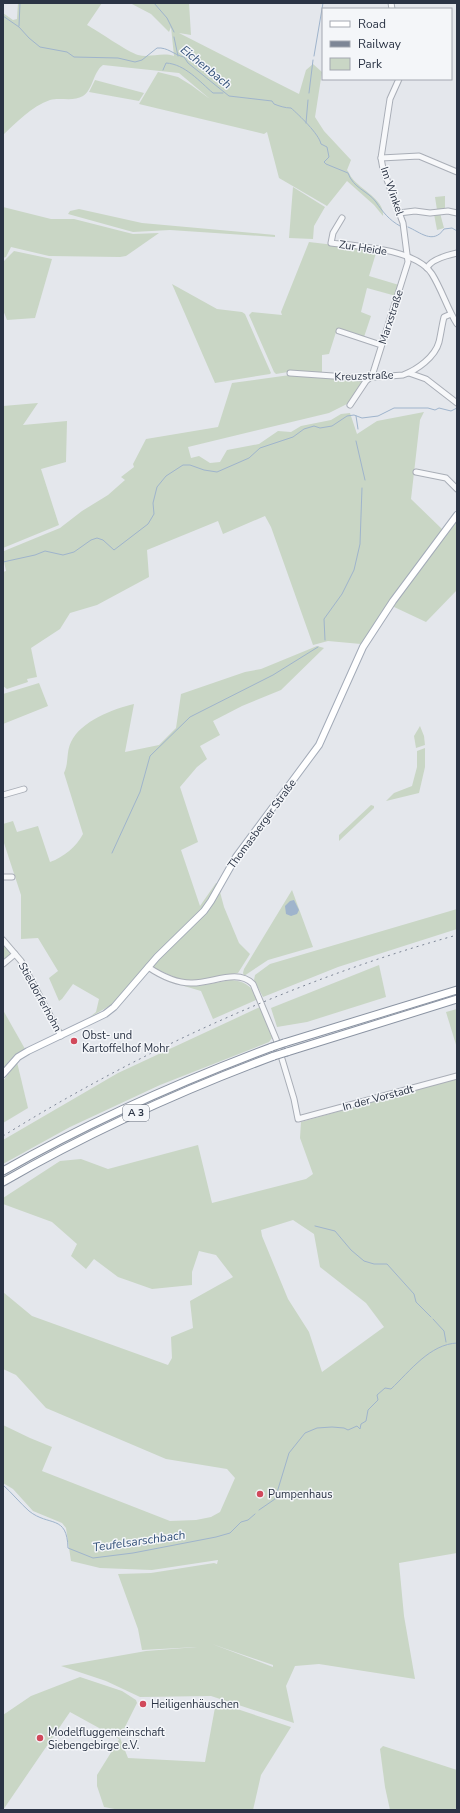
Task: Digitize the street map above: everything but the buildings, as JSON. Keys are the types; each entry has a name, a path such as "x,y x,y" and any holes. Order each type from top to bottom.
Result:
{"highway":[{"name":"A 3","path":"3,1172 68,1136 144,1099 198,1076 284,1043 457,990"},
{"name":"A 3","path":"3,1182 66,1147 118,1121 196,1087 274,1056 457,999"}],"main road":[{"name":"Thomasberger Straße","path":"3,1074 18,1057 105,1014 114,1007 148,967 204,910 218,890 236,857 319,745 363,647 393,601 457,515"}],"street":[{"name":"Im Winkel","path":"399,80 389,105 382,158 383,169 403,223 408,258"},
{"path":"382,158 419,156 457,172"},
{"path":"399,213 415,211 430,213 448,211 457,213"},
{"name":"Zur Heide","path":"342,218 333,233 331,243 381,248 408,258 427,268 440,288 457,324"},
{"path":"427,268 428,265 440,259 457,253"},
{"name":"Marxstraße","path":"372,376 406,269 408,258"},
{"name":"Kreuzstraße","path":"290,373 341,378 362,378 372,376 403,375 409,373 433,355 439,343 444,317 451,314"},
{"path":"339,331 381,345"},
{"path":"409,373 426,379 457,403"},
{"path":"350,405 366,381 372,376"},
{"path":"416,472 446,478 457,489"},
{"path":"3,795 24,789"},
{"path":"3,877 12,877"},
{"name":"Stieldorferhohn","path":"3,940 21,961 61,1036"},
{"path":"3,964 15,954"},
{"name":"In der Vorstadt","path":"148,967 180,982 200,983 238,976 248,979 253,984 276,1039 294,1099 298,1119 457,1076"}],"green space":[{"path":"18,3 102,3 87,25 127,50 138,55 174,56 171,27 169,32 151,14 130,3 189,3 191,35 179,33 299,94 306,70 313,64 322,72 315,117 324,131 351,160 347,170 351,177 376,200 383,210 383,216 374,205 347,181 327,206 279,178 267,132 264,134 139,104 158,72 178,77 210,99 179,73 103,65 97,72 89,90 83,96 75,99 54,99 43,103 25,115 3,135 3,13 13,20 17,19"},
{"path":"95,80 144,93 139,101 89,92"},
{"path":"293,187 325,207 314,226 313,239 289,238"},
{"path":"445,196 445,208 437,210 435,197"},
{"path":"3,207 51,219 74,219 133,234 159,233 126,256 120,257 49,256 11,247 6,257 3,258"},
{"path":"79,209 142,223 275,235 275,237 170,230 133,232 68,214 70,211"},
{"path":"440,213 444,228 437,230 434,214"},
{"path":"309,242 377,250 369,276 399,285 396,296 367,288 361,312 371,316 364,337 337,329 329,354 322,355 322,376 288,372 276,374 249,315 252,312 282,315 281,312"},
{"path":"14,251 52,259 35,318 7,320 3,310 3,262"},
{"path":"172,284 217,309 242,312 245,314 271,373 215,383"},
{"path":"290,375 363,381 349,403 329,413 188,447 191,458 199,456 210,463 220,462 227,450 259,444 278,431 291,432 301,426 331,420 341,414 350,413 357,434 377,421 424,412 420,420 411,499 443,530 361,644 328,641 313,645 271,527 265,516 223,534 218,521 147,550 149,577 97,605 70,613 60,629 31,648 37,677 27,679 28,682 7,689 3,686 3,572 6,571 3,557 4,551 60,528 82,511 108,495 125,480 121,477 134,467 133,464 146,439 218,427 232,383"},
{"path":"38,403 23,425 67,421 66,462 41,469 59,525 3,548 3,406"},
{"path":"457,518 457,590 426,622 392,606"},
{"path":"317,646 324,648 281,690 242,706 213,721 220,735 200,746 207,759 197,767 180,787 198,842 181,850 200,906 216,883 219,884 207,904 113,1004 90,1017 96,1012 99,999 73,984 59,1001 49,978 58,971 38,938 21,939 21,895 3,840 3,824 13,821 17,832 38,826 50,862 60,857 73,847 83,834 64,773 69,746 82,728 98,717 134,704 125,752 159,745 176,728 181,694 245,672 261,669"},
{"path":"39,683 48,706 3,724 3,694"},
{"path":"420,726 424,736 425,745 416,748 414,736"},
{"path":"425,748 425,767 419,793 386,801 394,793 412,786 417,767 417,751"},
{"path":"371,805 374,806 374,808 339,841 339,835"},
{"path":"292,890 313,947 268,960 244,976 244,969"},
{"path":"220,892 224,907 239,943 250,954 238,973 194,981 181,980 154,968 153,964 210,908"},
{"path":"457,909 457,929 338,967 263,997 254,980 255,975 270,964"},
{"path":"5,945 10,954 5,959 3,957 3,947"},
{"path":"379,965 386,997 307,1022 277,1027 271,1008"},
{"path":"231,980 248,985 258,999 213,1019 201,991 184,986 198,986"},
{"path":"260,1007 272,1038 269,1042 160,1085 70,1127 3,1164 3,1140 118,1073"},
{"path":"457,1009 457,1048 446,1012"},
{"path":"3,1010 25,1049 3,1069"},
{"path":"17,1062 28,1108 3,1123 3,1081"},
{"path":"457,1078 457,1553 399,1563 404,1616 415,1679 319,1664 295,1666 286,1686 294,1723 211,1696 140,1697 106,1681 61,1666 146,1651 197,1647 142,1650 138,1629 118,1574 151,1573 214,1563 217,1564 218,1560 152,1570 100,1568 71,1561 66,1528 62,1523 33,1511 13,1489 3,1483 3,1425 52,1447 42,1471 170,1521 196,1520 211,1517 220,1512 235,1478 227,1469 166,1459 46,1408 16,1375 3,1369 3,1292 32,1316 168,1365 172,1358 171,1337 193,1328 190,1301 233,1277 216,1255 199,1251 192,1272 192,1285 152,1289 118,1277 94,1259 86,1269 71,1256 77,1244 52,1222 3,1204 3,1198 60,1161 81,1159 108,1169 198,1145 212,1203 306,1179 313,1174 300,1138 301,1122","holes":["293,1220 314,1234 320,1267 366,1303 384,1327 322,1372 309,1332 288,1299 262,1236 261,1230","212,1644 273,1665 273,1667"]},
{"path":"80,1677 122,1691 136,1700 137,1703 119,1739 70,1712 3,1810 3,1715 31,1696"},
{"path":"216,1702 291,1727 261,1775 253,1810 120,1810 104,1807 97,1786 97,1775 120,1738 128,1758 205,1762"},
{"path":"383,1746 457,1770 457,1810 390,1810 385,1787 380,1749"}],"water":[{"path":"294,900 299,910 297,914 291,916 286,914 285,906 290,901"}],"waterway":[{"path":"19,26 20,3"},
{"path":"154,3 167,18 174,32"},
{"path":"322,8 323,3"},
{"path":"314,56 322,9"},
{"name":"Eichenbach","path":"3,16 19,27 40,47 67,52 74,57 118,58 135,62 142,60 157,48 161,48 184,57 188,63 229,96 272,101 276,105 291,108 313,130 321,144 327,147 329,157 324,162 348,173 353,182 373,198 383,212 400,226"},
{"path":"174,37 178,56"},
{"path":"309,93 313,60"},
{"path":"163,70 166,63 173,64 192,74 213,93 223,93"},
{"path":"306,123 308,100"},
{"name":"Eichenbach","path":"408,227 431,237 440,234 444,229 452,228 457,231"},
{"path":"3,562 35,555 45,551 63,555 74,552 91,540 97,538 103,540 114,550 148,524 154,514 153,503 157,487 166,476 183,465 190,465 204,470 217,472 249,458 260,448 293,437 304,429 314,426 320,428 332,426 347,416 354,415 362,418 378,416 394,408 428,408 435,410 439,408 451,411 457,408"},
{"path":"356,416 358,429"},
{"path":"356,441 365,480"},
{"path":"325,640 324,619 342,594 354,570 360,544 362,488"},
{"path":"112,853 140,792 150,756 190,717 273,675 318,647"},
{"path":"315,1226 335,1231 351,1250 364,1261 374,1264 387,1264 414,1294 416,1302 431,1317"},
{"path":"433,1319 444,1331 446,1342"},
{"name":"Teufelsarschbach","path":"259,1510 275,1499 289,1453 305,1433 317,1428 332,1427 344,1428 348,1430 357,1426 360,1429 361,1424 366,1421 368,1410 378,1400 377,1395 385,1388 391,1389 429,1353 438,1348 457,1343"},
{"name":"Teufelsarschbach","path":"3,1485 29,1511 36,1516 56,1523 60,1526 64,1530 67,1537 68,1548 93,1558 133,1553 216,1537 230,1533 241,1522 248,1520 255,1514"}],"railway":[{"path":"3,1136 56,1104 111,1074 223,1019 280,995 339,973 457,935"}],"place":[{"name":"Obst- und Kartoffelhof Mohr","path":"74,1041"},
{"name":"Pumpenhaus","path":"260,1494"},
{"name":"Heiligenhäuschen","path":"143,1704"},
{"name":"Modelfluggemeinschaft Siebengebirge e.V.","path":"40,1738"}]}
